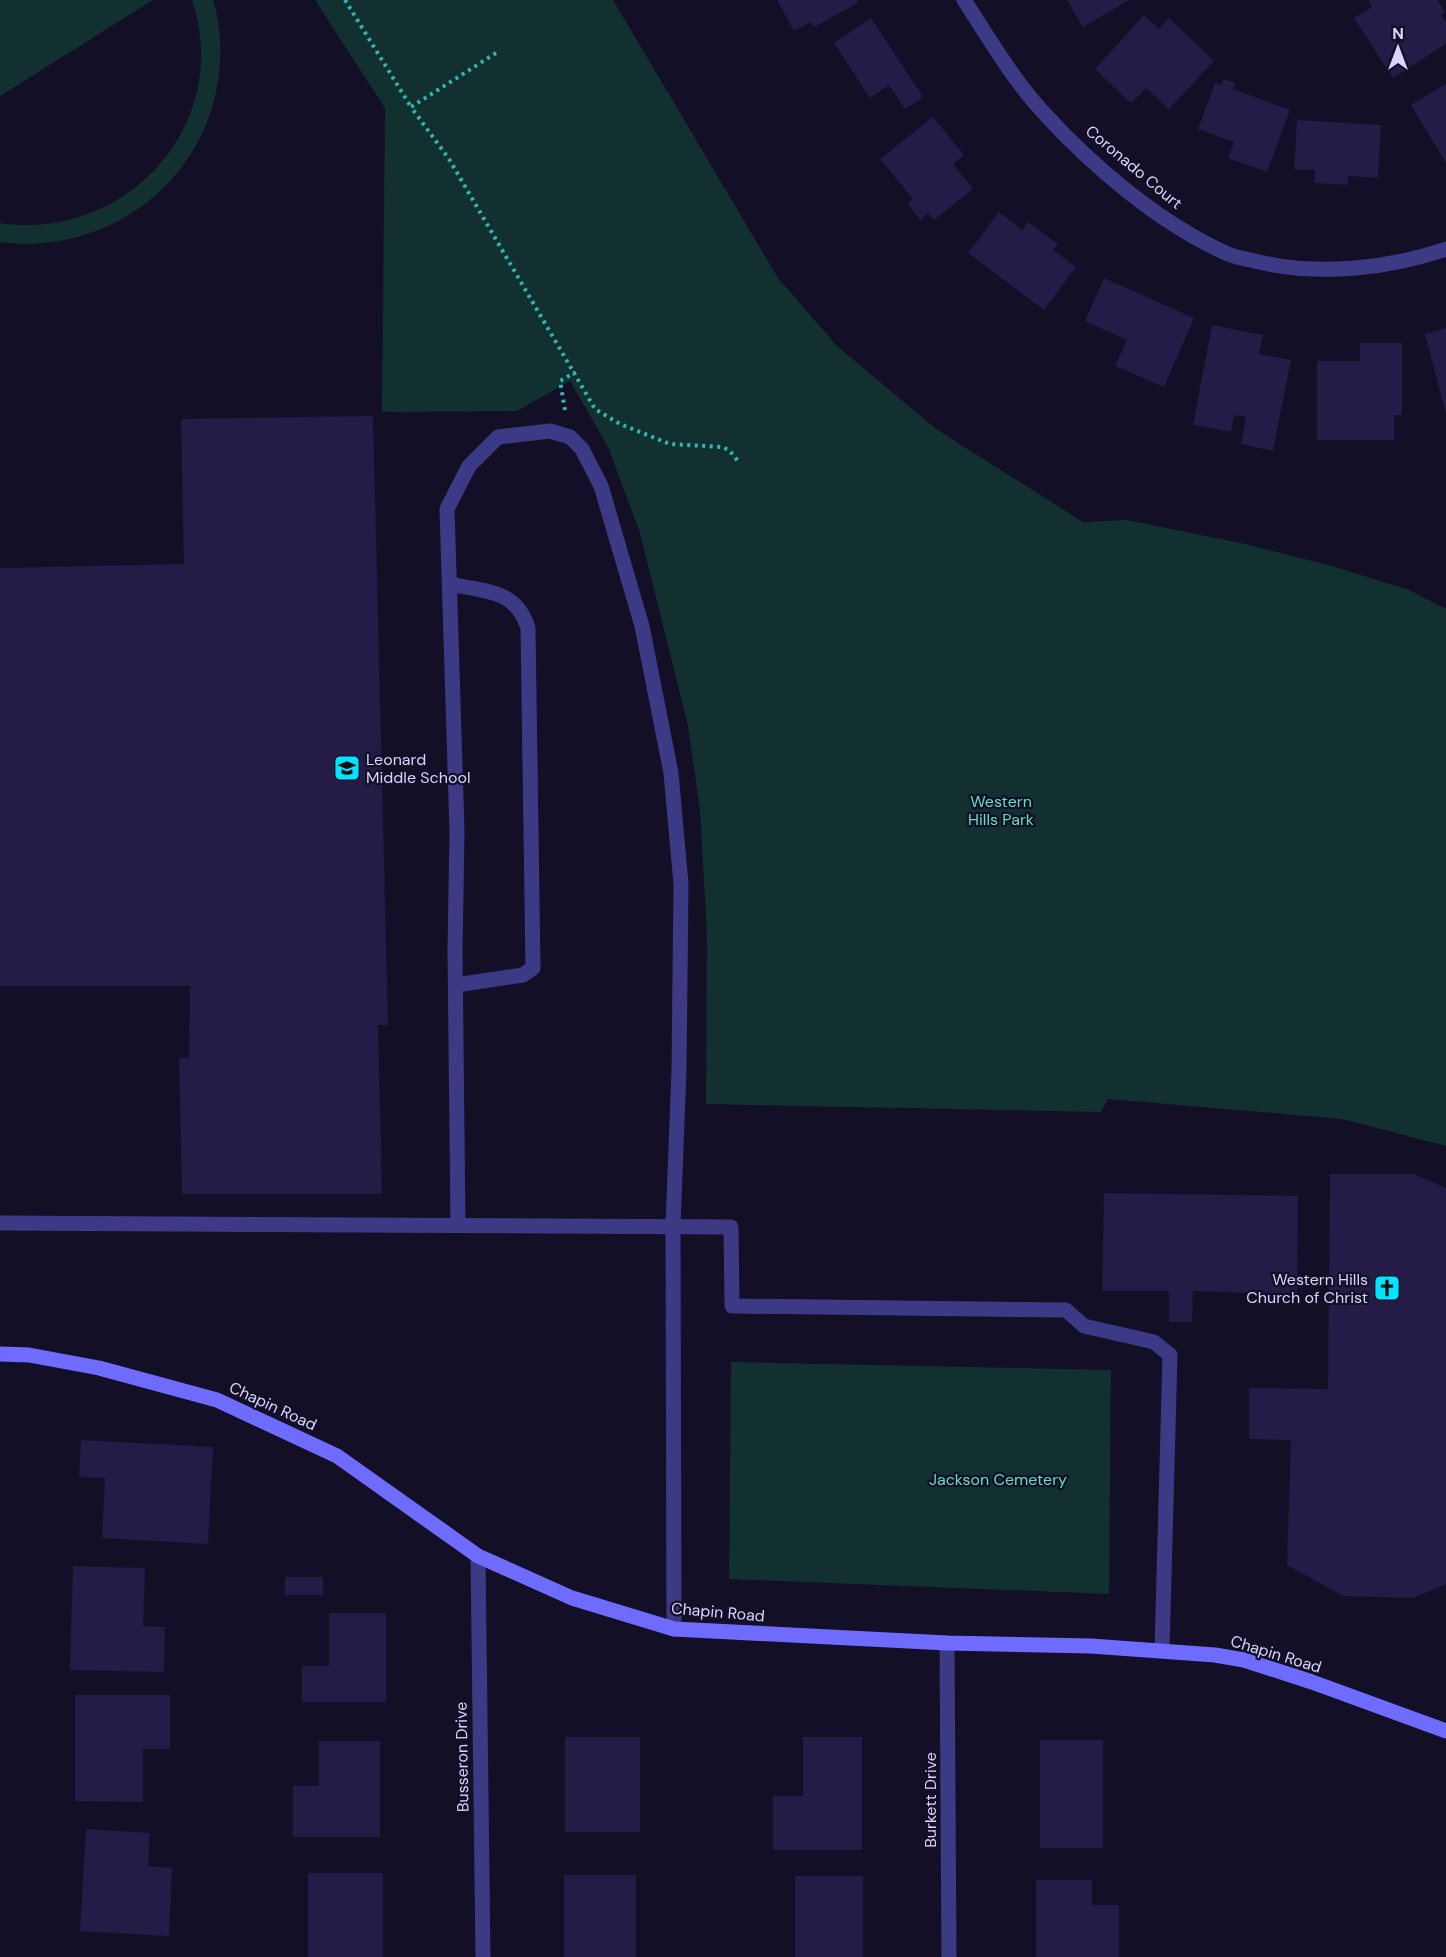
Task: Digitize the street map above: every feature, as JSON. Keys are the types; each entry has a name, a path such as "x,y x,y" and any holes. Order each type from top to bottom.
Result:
{"street":[{"name":"Coronado Court","path":"964,0 995,48 1050,118 1107,173 1163,218 1229,255 1289,269 1347,269 1410,261 1446,249"},
{"path":"458,1225 457,831 447,509 469,466 498,437 550,431 570,437 582,449 601,486 642,627 671,773 681,884 679,1070 673,1225 674,1629"},
{"path":"450,584 510,598 523,612 528,628 529,675 533,968 523,975 456,985"},
{"path":"0,1223 731,1227 732,1306 1066,1310 1084,1326 1154,1342 1170,1355 1162,1650"},
{"name":"Chapin Road","path":"0,1354 29,1355 99,1368 217,1400 337,1456 478,1556 572,1598 674,1629 947,1643 1091,1646 1215,1655 1244,1660 1446,1731"},
{"name":"Busseron Drive","path":"478,1556 483,1957"},
{"name":"Burkett Drive","path":"947,1643 949,1957"}],"path":[{"path":"345,0 411,106 449,159 595,409 620,424 670,444 722,447 729,450 738,461"},
{"path":"411,106 496,53"},
{"path":"570,437 560,381 574,373"}],"green space":[{"path":"0,0 153,0 0,96"},
{"path":"192,0 213,0 219,30 218,81 208,119 192,152 169,182 142,206 110,225 76,238 39,243 0,242 0,223 46,224 89,214 127,193 159,165 183,130 197,90 201,46"},
{"name":"Western Hills Park","path":"315,0 613,0 778,278 837,346 936,429 1083,522 1127,520 1245,544 1332,566 1409,590 1446,609 1446,1146 1342,1119 1108,1099 1101,1112 706,1104 707,936 700,810 688,726 640,533 608,447 570,381 517,411 382,412 385,108"},
{"name":"Jackson Cemetery","path":"731,1362 1111,1370 1109,1594 729,1579"}],"building":[{"path":"777,0 857,0 858,3 814,27 811,22 794,31"},
{"path":"1067,0 1129,0 1083,27"},
{"path":"1368,0 1437,0 1445,12 1441,15 1446,22 1446,44 1393,78 1354,18 1372,7"},
{"path":"1144,15 1159,29 1169,18 1214,61 1169,109 1146,88 1131,103 1095,69"},
{"path":"871,18 923,97 905,109 889,85 870,98 834,43"},
{"path":"1223,79 1235,83 1233,89 1290,110 1267,172 1228,158 1234,142 1198,129 1215,83 1221,85"},
{"path":"1446,84 1446,163 1411,105"},
{"path":"933,117 964,155 953,164 973,189 934,220 928,213 920,220 908,204 913,199 880,159"},
{"path":"1297,120 1381,125 1378,178 1348,176 1348,185 1314,183 1315,170 1294,169"},
{"path":"999,212 1022,230 1028,222 1058,244 1053,250 1076,267 1044,310 968,253"},
{"path":"1104,278 1194,318 1164,387 1115,366 1127,340 1085,321"},
{"path":"1212,325 1263,335 1259,354 1291,360 1273,451 1241,444 1246,417 1234,415 1231,432 1193,425"},
{"path":"1446,328 1446,411 1445,411 1425,334"},
{"path":"1360,343 1402,343 1402,415 1394,415 1394,440 1317,440 1317,361 1360,361"},
{"path":"373,416 388,1025 378,1025 382,1194 182,1194 179,1058 189,1058 190,986 0,986 0,568 184,564 181,419"},
{"name":"Western Hills Church of Christ","path":"1330,1174 1414,1174 1446,1188 1446,1584 1413,1598 1343,1596 1287,1565 1291,1440 1249,1439 1249,1388 1328,1389"},
{"path":"1104,1193 1298,1196 1297,1294 1193,1291 1192,1322 1169,1322 1169,1291 1102,1291"},
{"path":"81,1440 213,1447 208,1544 102,1538 105,1478 79,1477"},
{"path":"73,1566 145,1568 143,1626 165,1627 164,1672 70,1670"},
{"path":"285,1577 323,1577 323,1595 285,1595"},
{"path":"329,1613 386,1613 386,1702 302,1702 302,1666 329,1666"},
{"path":"75,1695 170,1695 170,1749 143,1749 143,1802 75,1801"},
{"path":"565,1737 640,1737 640,1832 565,1832"},
{"path":"803,1737 862,1737 862,1850 773,1850 773,1796 803,1796"},
{"path":"1040,1740 1103,1740 1103,1848 1040,1848"},
{"path":"319,1741 380,1741 380,1837 293,1837 293,1786 319,1786"},
{"path":"86,1829 150,1833 148,1866 172,1868 169,1936 80,1931"},
{"path":"308,1873 383,1873 383,1957 308,1957"},
{"path":"564,1875 636,1875 636,1957 564,1957"},
{"path":"795,1876 863,1876 863,1957 795,1957"},
{"path":"1036,1880 1092,1880 1092,1905 1119,1905 1119,1957 1036,1957"}],"place":[{"name":"Leonard Middle School","path":"347,768"},
{"name":"Western Hills Church of Christ","path":"1387,1288"}]}
